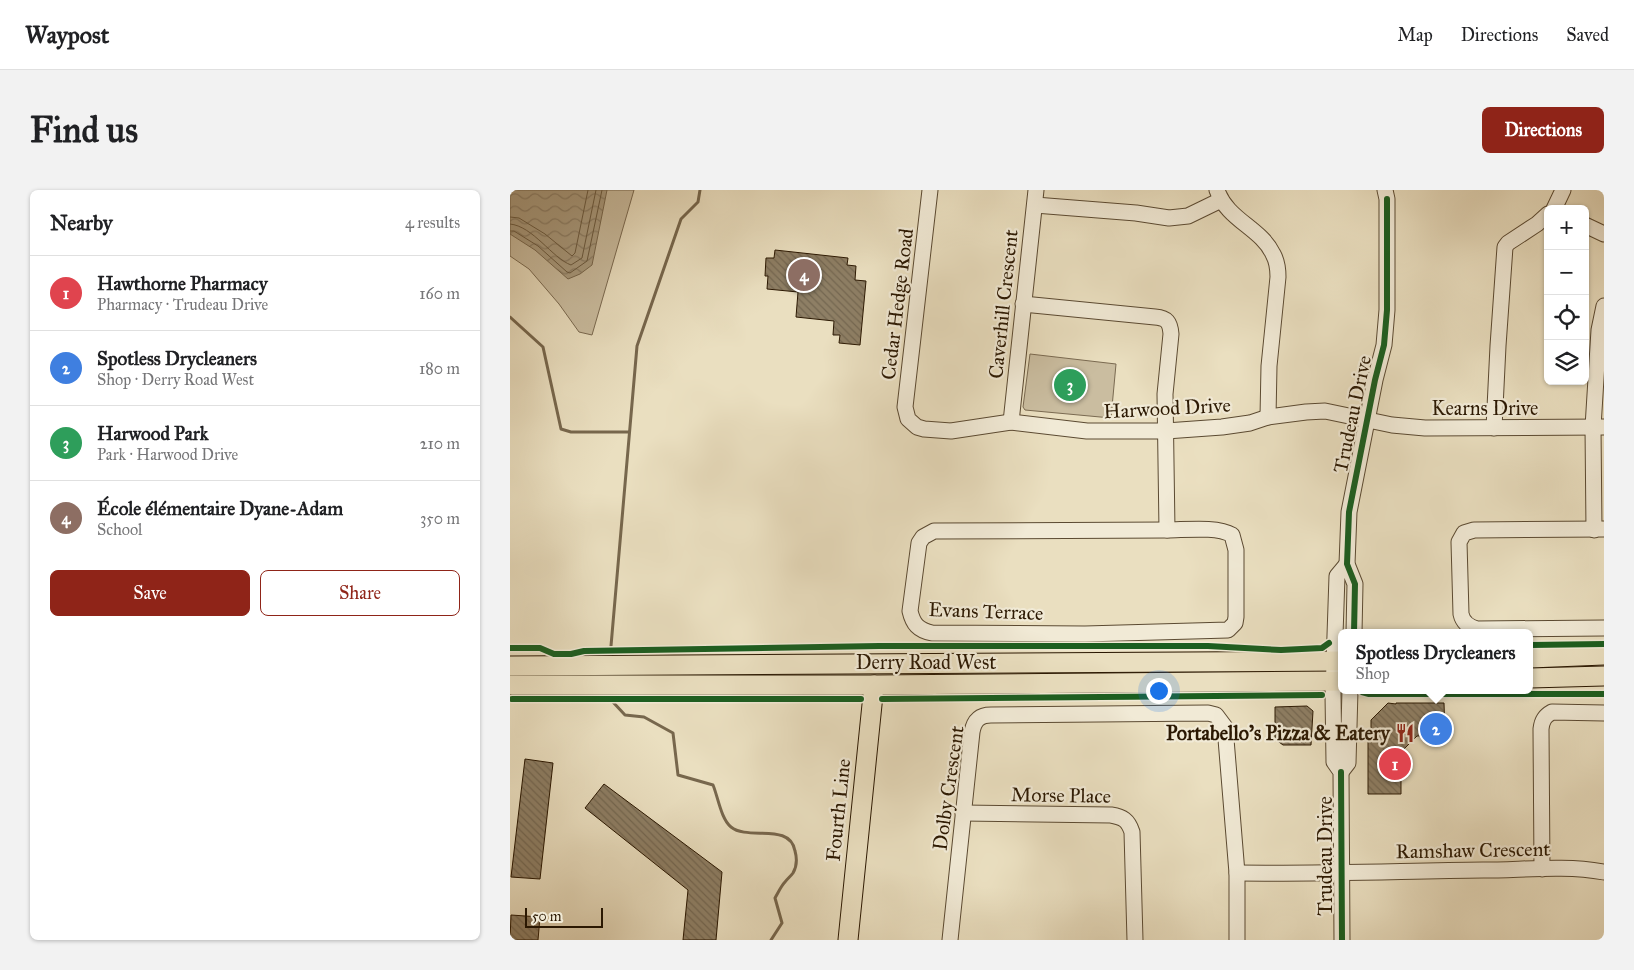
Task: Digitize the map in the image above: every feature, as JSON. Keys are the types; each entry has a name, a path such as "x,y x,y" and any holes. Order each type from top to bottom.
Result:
{"main road":[{"path":"1533,658 1604,655"},
{"name":"Derry Road West","path":"510,666 1338,661"},
{"path":"1533,678 1604,676"},
{"name":"Derry Road West","path":"510,685 874,685 1338,681"},
{"name":"Fourth Line","path":"848,940 874,685"}],"street":[{"name":"Cedar Hedge Road","path":"910,422 906,415 905,407 930,190"},
{"path":"1556,205 1563,190"},
{"name":"Trudeau Drive","path":"1354,629 1355,584 1347,564 1349,512 1384,345 1387,310 1387,193"},
{"path":"1035,198 1169,218 1188,216 1219,195 1239,221 1267,244 1274,254 1277,266 1278,277 1269,366 1268,418"},
{"name":"Caverhill Crescent","path":"1011,422 1035,198"},
{"path":"1494,428 1505,247 1544,218"},
{"path":"1589,227 1604,234"},
{"path":"1023,304 1156,317 1168,321 1171,334 1165,394 1167,530"},
{"path":"1604,306 1600,330 1598,427 1599,529 1468,531 1461,537 1459,542 1461,614 1466,623 1471,627 1477,629 1604,628"},
{"name":"Harwood Drive","path":"910,422 920,428 951,431 1011,422 1088,431 1166,432 1222,427 1306,412 1325,412 1367,419"},
{"name":"Kearns Drive","path":"1367,419 1392,425 1424,428 1598,427"},
{"name":"Evans Terrace","path":"1167,530 1217,531 1232,535 1236,550 1236,617 1232,627 1228,630 1094,633 932,632 919,629 914,625 910,611 919,543 923,537 934,531 1167,530"},
{"name":"Trudeau Drive","path":"1342,940 1341,772 1334,762 1338,681 1337,576 1347,564"},
{"name":"Trudeau Drive","path":"1341,772 1348,763 1350,694"},
{"path":"1542,869 1542,721 1546,715 1552,712 1604,712"},
{"name":"Dolby Crescent","path":"950,940 972,732 974,725 983,715 1208,713 1216,715 1225,727 1236,873 1237,940"},
{"name":"Morse Place","path":"963,814 1111,815 1120,816 1126,820 1132,832 1136,940"},
{"name":"Ramshaw Crescent","path":"1236,873 1287,874 1542,869 1604,872"}],"shaded area":[{"path":"510,190 634,190 592,335 579,332 559,304 529,269 510,256"},
{"path":"1030,354 1116,364 1111,418 1025,410 1023,407"}],"water":[{"path":"510,190 607,190 592,265 580,274 568,279 535,250 510,234"}],"building":[{"path":"775,250 848,258 847,265 856,266 855,280 866,281 860,345 839,343 840,335 833,335 834,321 796,317 798,292 767,289 768,276 765,276 766,258 774,258"},
{"path":"1388,703 1444,703 1445,735 1417,736 1401,752 1401,794 1368,794 1368,734 1371,734 1371,720"},
{"path":"1307,706 1313,711 1311,745 1283,745 1275,739 1275,707"},
{"path":"525,759 553,763 540,879 511,877"},
{"path":"604,784 722,872 716,940 683,940 688,890 585,808"},
{"path":"511,915 540,917 538,940 510,940"}],"waterway":[{"path":"611,646 637,346 681,219 698,202 700,190"},
{"path":"510,317 543,347 561,429 571,432 629,432"},
{"path":"612,701 625,715 644,717 673,733 678,775 713,785 722,813 731,827 747,833 777,834 792,842 796,854 796,865 793,873 782,885 775,898 782,923 771,940"}],"cycle path":[{"path":"1354,629 1355,584 1347,564 1349,512 1375,380 1384,345 1387,310 1387,199"},
{"path":"511,648 540,648 554,654 571,654 584,651 879,646 1208,646 1281,650 1322,648 1329,643"},
{"path":"1533,645 1604,644"},
{"path":"1369,694 1533,694"},
{"path":"1533,694 1604,694"},
{"path":"882,699 1322,695"},
{"path":"512,699 861,699"},
{"path":"1341,772 1342,940"}],"place":[{"name":"École élémentaire Dyane-Adam","path":"804,275"},
{"name":"Harwood Park","path":"1070,385"},
{"name":"Spotless Drycleaners","path":"1436,729"},
{"name":"Portabello's Pizza & Eatery","path":"1405,733"},
{"name":"Hawthorne Pharmacy","path":"1395,764"}]}
